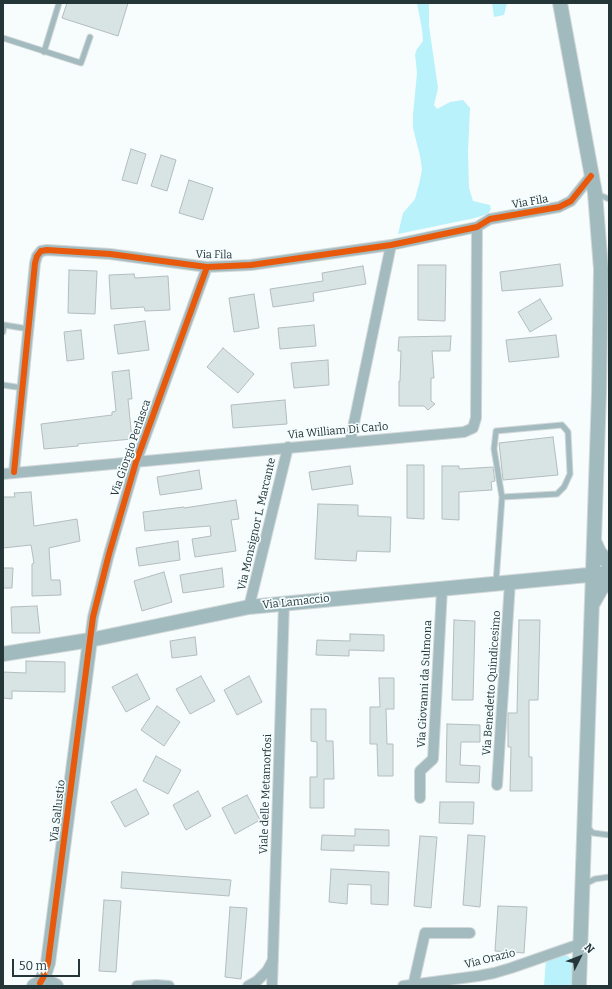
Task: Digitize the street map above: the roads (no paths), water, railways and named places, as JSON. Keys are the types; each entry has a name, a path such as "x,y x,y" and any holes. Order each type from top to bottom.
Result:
{"street":[{"path":"560,3 595,193 601,269 599,393 579,986"},
{"name":"Via Fila","path":"14,472 35,263 37,256 41,251 47,250 110,254 207,267 251,265 391,245 477,227 490,219 559,207 571,201 591,176"},
{"name":"Via William Di Carlo","path":"3,474 464,432 473,428 476,418 477,227"},
{"path":"350,442 391,245"},
{"name":"Via Giorgio Perlasca","path":"90,640 93,618 109,554 136,462 207,267"},
{"name":"Via Monsignor L. Marcante","path":"249,607 288,447"},
{"path":"594,540 598,552 609,564"},
{"name":"Via Lamaccio","path":"3,654 90,640 249,607 609,573"},
{"path":"591,607 601,588 609,581"},
{"name":"Via Benedetto Quindicesimo","path":"497,785 503,583"},
{"name":"Via Giovanni da Sulmona","path":"420,798 420,772 433,760 442,589"},
{"name":"Viale delle Metamorfosi","path":"272,986 284,603"},
{"name":"Via Sallustio","path":"37,984 43,978 48,963 90,640"},
{"path":"410,986 425,933 470,933"},
{"name":"Via Orazio","path":"410,986 494,973 580,944"},
{"path":"248,986 262,976 273,960"},
{"name":"Via Sallustio","path":"48,963 49,973 55,985"},
{"path":"37,984 45,982 55,985"},
{"path":"137,986 169,986"}],"lane":[{"path":"44,52 59,3"},
{"path":"3,38 81,64 90,37"},
{"path":"595,193 609,199"},
{"path":"3,332 4,325 29,329"},
{"path":"3,385 23,388"},
{"path":"502,497 557,494 564,487 570,474 568,432 562,424 496,431 494,449 502,497 503,583"},
{"path":"584,823 593,833 609,835"},
{"path":"582,885 595,879 609,878"}]}
